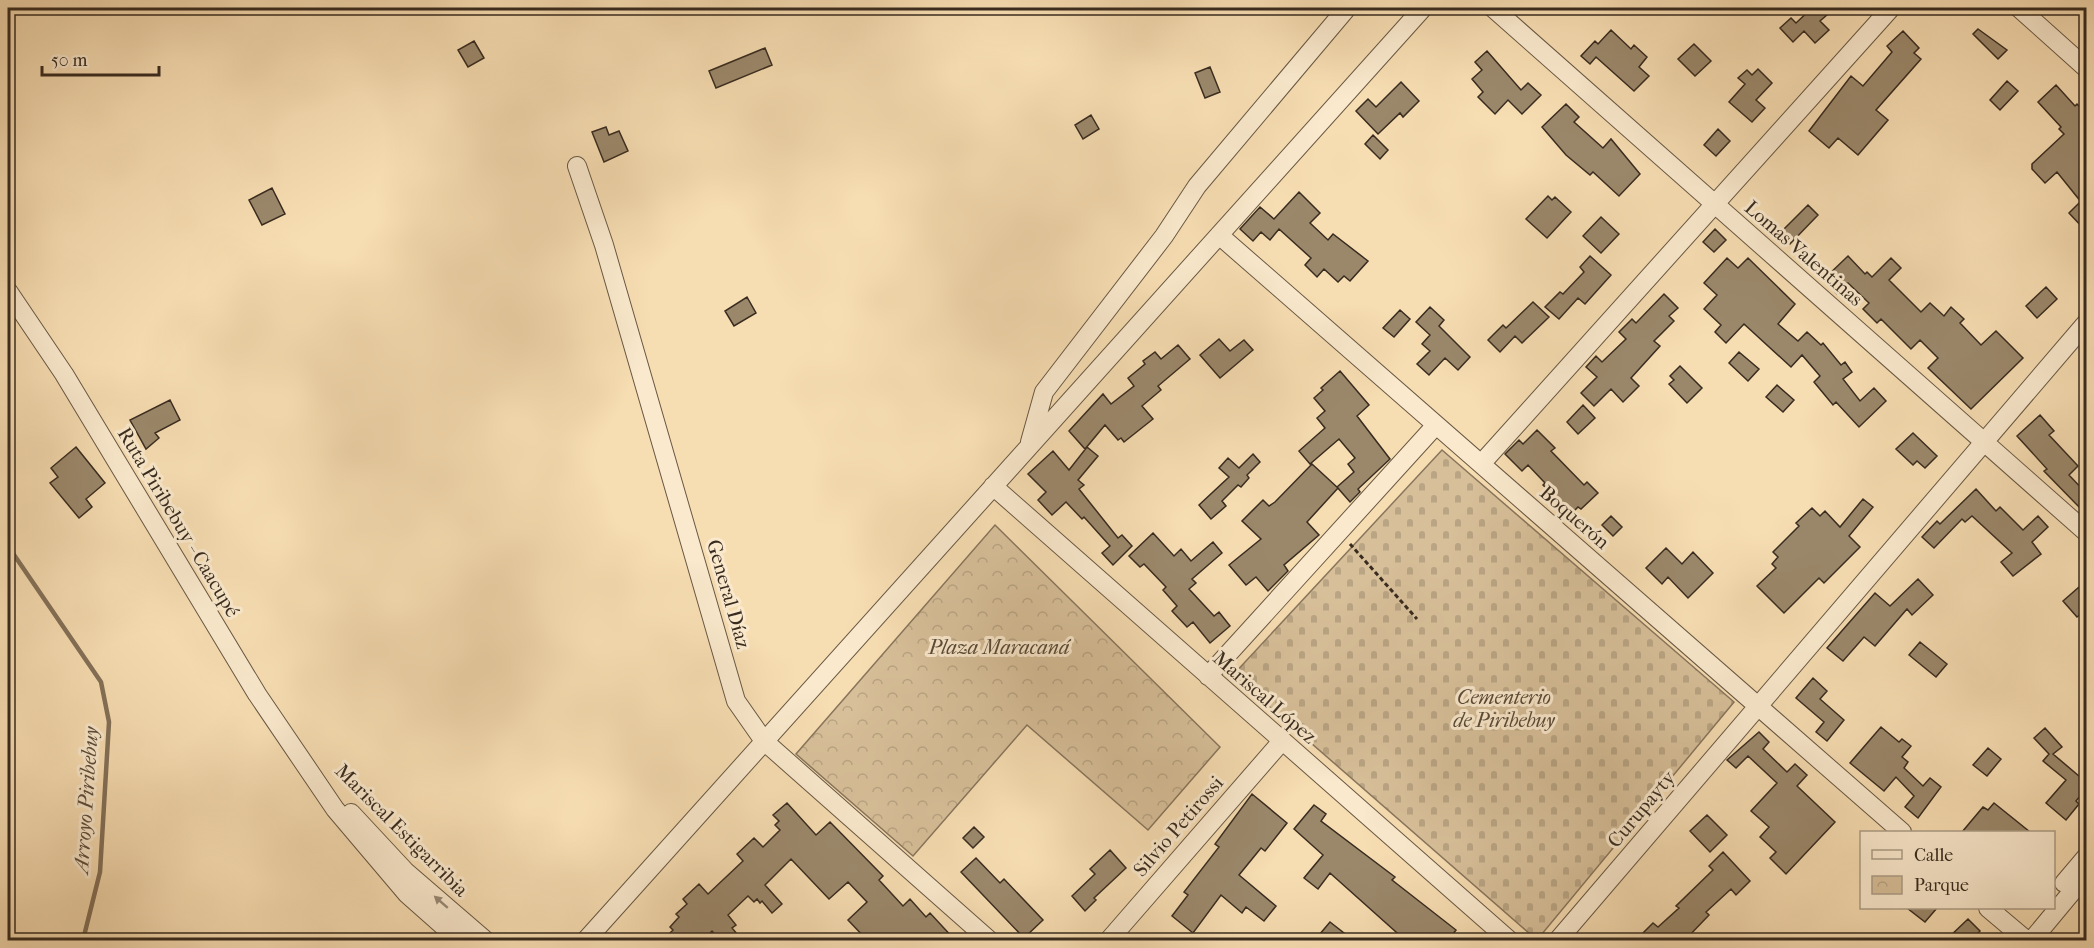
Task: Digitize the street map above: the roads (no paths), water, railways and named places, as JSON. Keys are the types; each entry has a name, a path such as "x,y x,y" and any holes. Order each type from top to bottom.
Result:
{"street":[{"path":"1028,447 1044,392 1164,236 1197,186 1347,8"},
{"path":"586,940 1423,8"},
{"name":"Lomas Valentinas","path":"1493,8 2086,532"},
{"path":"1481,464 1891,8"},
{"path":"2019,8 2086,68"},
{"name":"General Díaz","path":"577,166 604,245 736,701 764,741 989,940"},
{"name":"Boquerón","path":"1219,235 1901,831"},
{"name":"Ruta Piribebuy - Caacupé","path":"8,291 64,374 257,694 314,775"},
{"name":"Curupayty","path":"1558,940 2086,323"},
{"path":"1208,676 1436,425"},
{"name":"Mariscal López","path":"993,486 1509,940"},
{"name":"Silvio Petirossi","path":"1109,940 1282,741"},
{"path":"314,775 335,809 361,843 407,894 459,940"},
{"name":"Mariscal Estigarribia","path":"314,775 405,871 485,940"},
{"path":"2055,895 2086,857"},
{"path":"2055,907 2086,875"},
{"path":"1989,909 2024,939"},
{"path":"2024,939 2043,909"},
{"path":"2024,939 2053,909"}],"waterway":[{"name":"Arroyo Piribebuy","path":"8,546 101,682 109,722 100,872 83,940"}],"park label":[{"name":"Plaza Maracaná","path":"999,647"},
{"name":"Cementerio de Piribebuy","path":"1504,708"}]}
